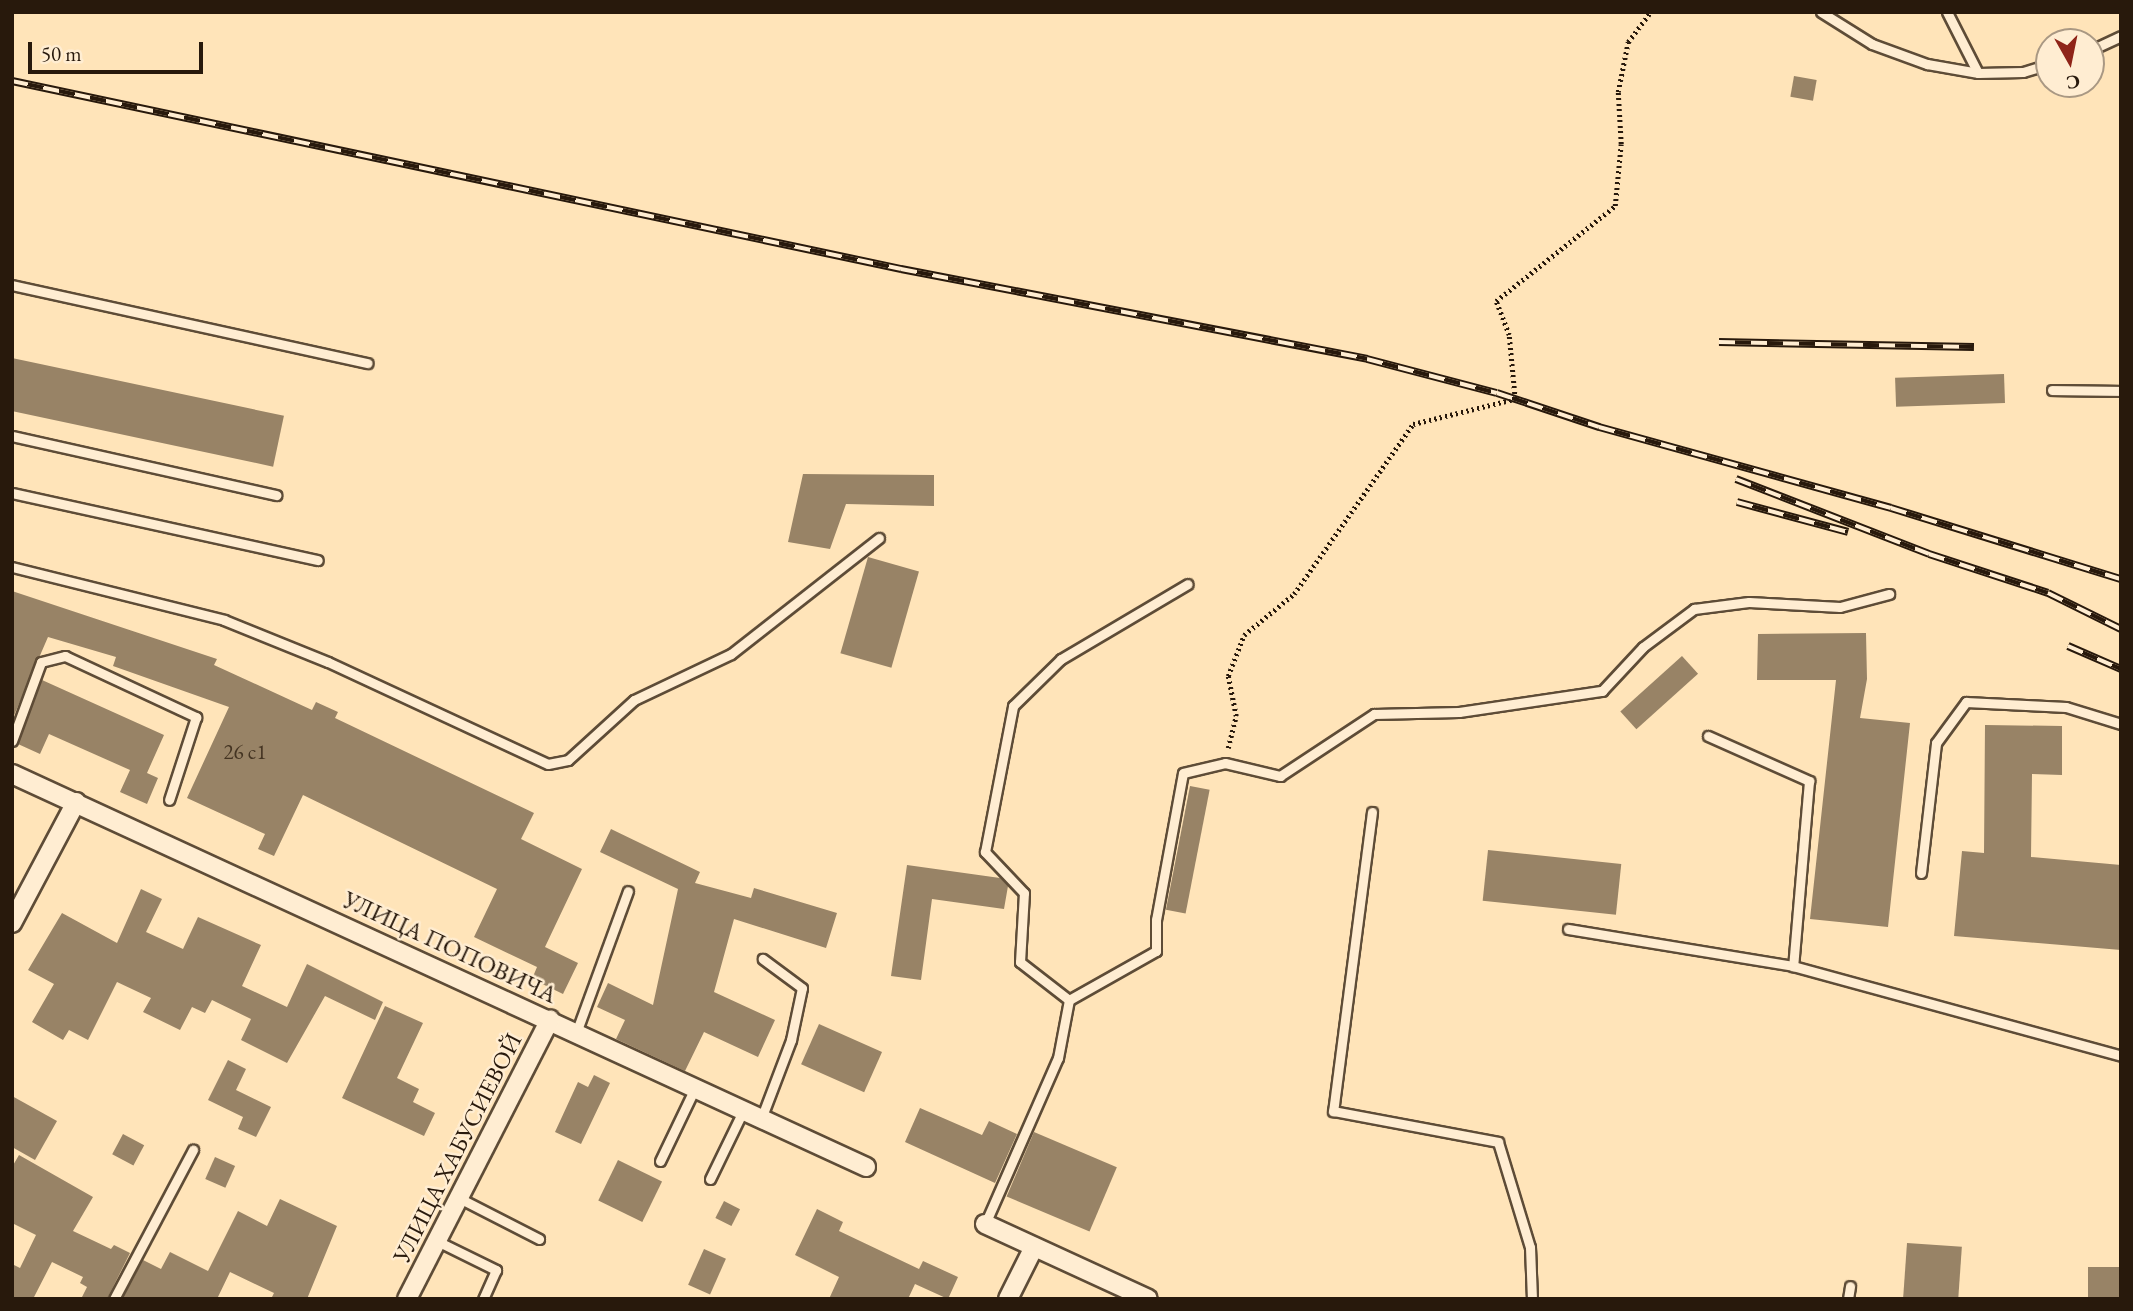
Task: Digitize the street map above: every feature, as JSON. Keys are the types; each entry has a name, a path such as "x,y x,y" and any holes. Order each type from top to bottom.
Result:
{"street":[{"name":"УЛИЦА ПОПОВИЧА","path":"12,774 866,1167"},
{"path":"12,923 76,802"},
{"name":"УЛИЦА ХАБУСИЕВОЙ","path":"407,1299 550,1020"},
{"path":"985,1224 1148,1299"},
{"path":"1007,1299 1034,1247"}],"lane":[{"path":"1821,12 1872,44 1927,64 1978,73 2023,72 2035,68"},
{"path":"1947,12 1978,73"},
{"path":"2105,43 2121,36"},
{"path":"12,285 368,363"},
{"path":"2052,390 2121,391"},
{"path":"12,436 277,495"},
{"path":"12,493 318,560"},
{"path":"12,567 224,620 328,662 548,764 568,760 635,700 731,654 879,538"},
{"path":"1069,1000 1020,962 1024,893 985,852 1013,706 1061,659 1188,584"},
{"path":"985,1224 1058,1058 1069,1000 1156,951 1156,920 1183,773 1225,762 1280,776 1374,714 1459,712 1602,691 1643,647 1694,609 1749,602 1840,607 1889,594"},
{"path":"12,741 41,662 65,656 196,717 169,800"},
{"path":"1922,873 1936,743 1966,702 2066,707 2121,724"},
{"path":"1708,736 1809,781 1793,966"},
{"path":"1372,812 1333,1111 1499,1142 1530,1247 1532,1299"},
{"path":"576,1033 628,891"},
{"path":"1567,929 1793,966 2121,1056"},
{"path":"761,1119 791,1040 802,988 764,959"},
{"path":"660,1161 695,1088"},
{"path":"710,1179 743,1111"},
{"path":"114,1299 193,1150"},
{"path":"458,1198 539,1239"},
{"path":"436,1241 496,1270 483,1299"},
{"path":"1848,1299 1850,1286"}],"path":[{"path":"1225,762 1236,716 1228,676 1244,635 1294,594 1413,424 1515,399 1509,335 1496,301 1615,206 1621,144 1618,92 1628,42 1651,12"}],"building":[{"path":"1794,76 1817,80 1813,101 1790,97"},
{"path":"12,358 284,416 273,467 12,411"},
{"path":"2004,374 2005,403 1896,407 1895,378"},
{"path":"803,474 934,475 934,506 846,504 830,549 788,542"},
{"path":"868,557 919,572 891,668 840,653"},
{"path":"12,591 217,659 214,665 312,710 316,702 338,712 335,718 534,813 521,839 582,869 545,947 578,963 563,994 532,979 537,967 474,937 497,889 303,795 274,856 258,849 265,834 187,798 229,707 113,666 116,657 48,637 12,720"},
{"path":"1866,633 1867,679 1860,718 1910,723 1888,927 1810,919 1836,680 1757,680 1758,634"},
{"path":"1682,656 1698,674 1636,729 1620,712"},
{"path":"42,680 164,735 147,773 158,778 147,804 120,792 130,770 49,734 40,754 18,744"},
{"path":"1985,725 2062,726 2062,775 2032,774 2031,857 2121,865 2121,950 1954,936 1962,851 1984,853"},
{"path":"1190,786 1210,790 1186,914 1166,910"},
{"path":"611,829 700,872 695,883 751,898 754,888 837,913 826,948 734,919 714,992 775,1020 758,1057 704,1032 685,1071 616,1039 625,1020 597,1007 608,983 653,1005 678,889 600,852"},
{"path":"1488,850 1621,864 1616,915 1483,901"},
{"path":"907,865 1000,878 1008,886 1004,909 932,899 921,980 891,976"},
{"path":"141,889 162,899 146,932 183,949 198,917 261,945 242,986 287,1007 307,964 383,1002 375,1020 325,996 287,1063 241,1040 251,1019 212,1000 205,1013 192,1007 180,1030 143,1012 151,998 117,982 88,1040 69,1030 63,1040 32,1022 54,984 28,970 62,913 117,943"},
{"path":"385,1006 423,1023 397,1078 419,1089 413,1102 435,1113 424,1136 342,1098"},
{"path":"819,1024 882,1052 864,1092 801,1064"},
{"path":"228,1060 246,1069 236,1090 271,1107 256,1137 238,1129 243,1117 208,1100"},
{"path":"594,1075 610,1083 581,1144 555,1132 578,1082 588,1087"},
{"path":"12,1096 57,1121 35,1160 12,1147"},
{"path":"920,1108 982,1135 989,1121 1017,1134 995,1183 905,1142"},
{"path":"1034,1132 1117,1167 1089,1232 1007,1196"},
{"path":"123,1134 144,1145 133,1166 112,1154"},
{"path":"19,1155 93,1197 73,1231 111,1249 114,1245 130,1253 107,1299 81,1299 87,1287 80,1283 83,1277 52,1262 33,1299 12,1299 12,1264 20,1268 36,1235 12,1223 12,1167"},
{"path":"215,1157 235,1166 225,1188 205,1179"},
{"path":"618,1160 662,1181 642,1222 598,1200"},
{"path":"280,1199 337,1226 307,1299 271,1299 274,1293 230,1272 217,1299 122,1299 143,1260 161,1269 170,1252 208,1271 238,1211 267,1226"},
{"path":"724,1201 740,1209 731,1226 715,1218"},
{"path":"817,1209 843,1222 839,1231 919,1269 923,1261 958,1277 948,1299 915,1284 908,1299 829,1299 839,1277 795,1255"},
{"path":"1907,1243 1962,1247 1958,1299 1903,1299"},
{"path":"704,1249 726,1259 710,1294 688,1285"},
{"path":"2088,1267 2121,1267 2121,1299 2088,1299"}],"railway":[{"path":"12,81 901,269 1367,359 1497,393 1599,427 1891,508 2121,579"},
{"path":"1719,342 1974,347"},
{"path":"1736,479 1929,554 2048,593 2121,629"},
{"path":"1737,502 1848,532"},
{"path":"2068,646 2121,669"}]}
